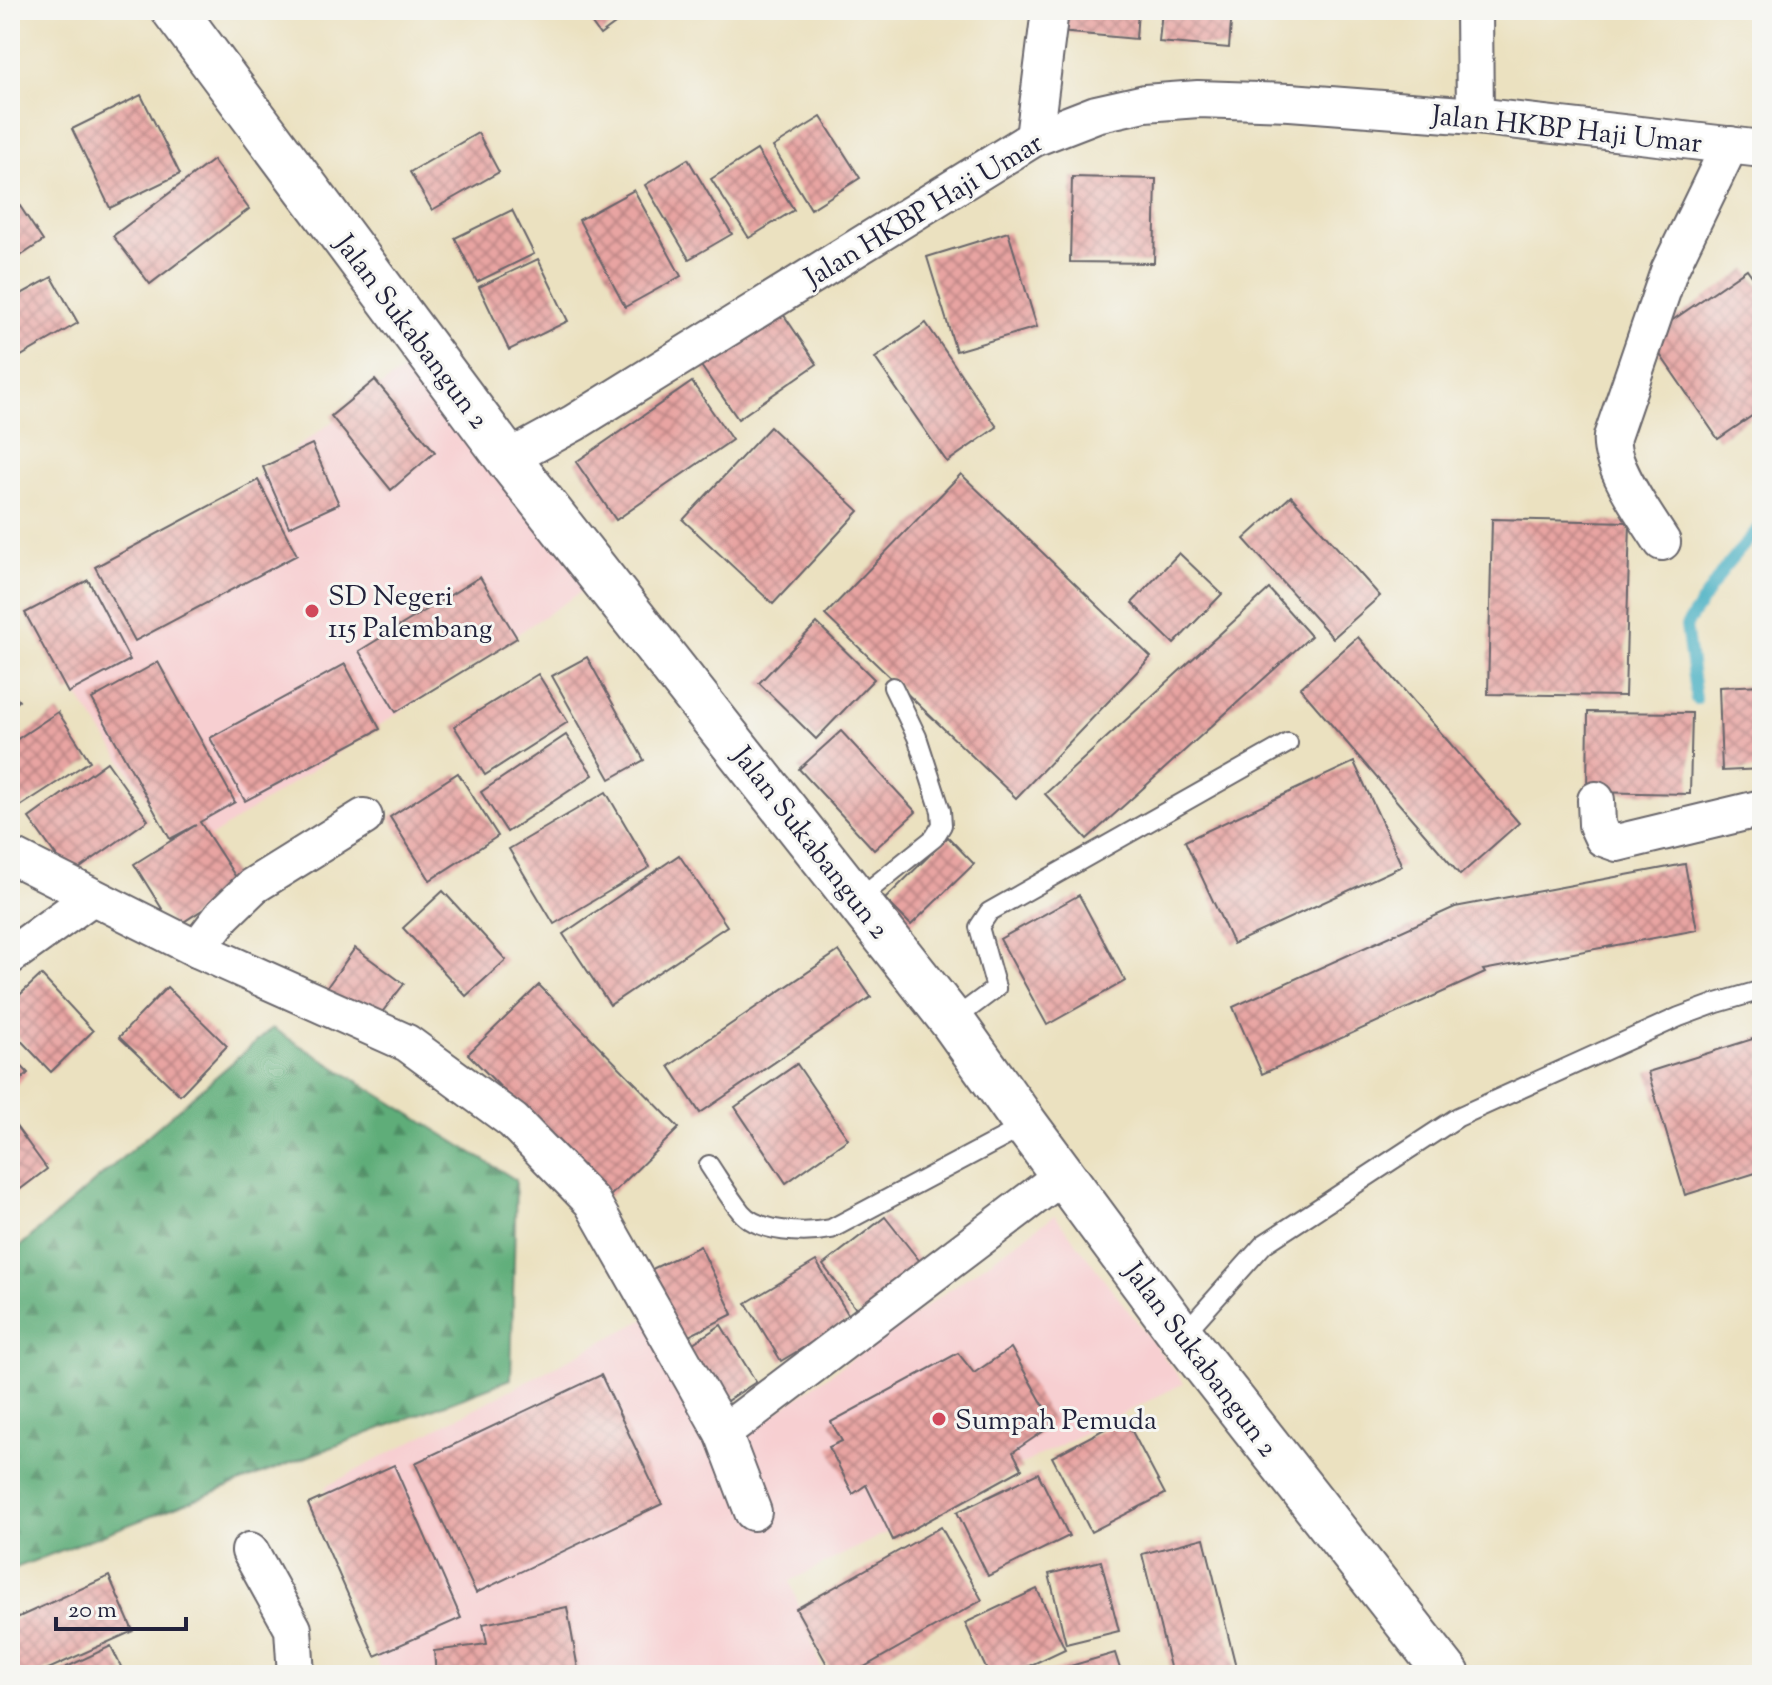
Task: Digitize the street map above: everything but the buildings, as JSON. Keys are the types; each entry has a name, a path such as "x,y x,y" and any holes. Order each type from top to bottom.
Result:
{"street":[{"path":"1034,138 1050,10"},
{"path":"1474,10 1475,116"},
{"name":"Jalan Sukabangun 2","path":"185,13 508,459 858,899 952,1021 1182,1336 1448,1675"},
{"name":"Jalan HKBP Haji Umar","path":"508,459 587,415 1034,138 1096,114 1145,103 1198,99 1290,102 1475,116 1746,147"},
{"path":"1662,542 1616,463 1611,448 1612,437 1669,271 1746,147"},
{"path":"1596,800 1597,825 1603,838 1617,843 1762,808"},
{"path":"197,949 223,915 253,886 364,817"},
{"path":"10,855 197,949 407,1043 513,1121 592,1202 723,1433 753,1512"},
{"path":"10,956 92,897"},
{"path":"723,1433 1063,1175"},
{"path":"250,1551 293,1629 296,1675"}],"lane":[{"path":"858,899 934,838 942,825 941,811 917,737 893,687"},
{"path":"952,1021 996,988 979,927 989,912 1288,743"},
{"path":"1182,1336 1264,1244 1458,1117 1679,1017 1762,990"},
{"path":"709,1165 742,1214 754,1223 811,1233 831,1229 1026,1125"}],"shaded area":[{"name":"SD Negeri 115 Palembang","path":"418,359 590,586 185,854 38,637"},
{"name":"Sumpah Pemuda","path":"1055,1215 1184,1383 790,1581 824,1675 381,1675 325,1487 647,1318 716,1455"}],"green space":[{"path":"272,1028 516,1180 511,1379 10,1570 10,1255"}],"waterway":[{"path":"1696,699 1686,626 1724,569 1762,524"}],"place":[{"name":"SD Negeri 115 Palembang","path":"312,611"},
{"name":"Sumpah Pemuda","path":"939,1419"}]}
